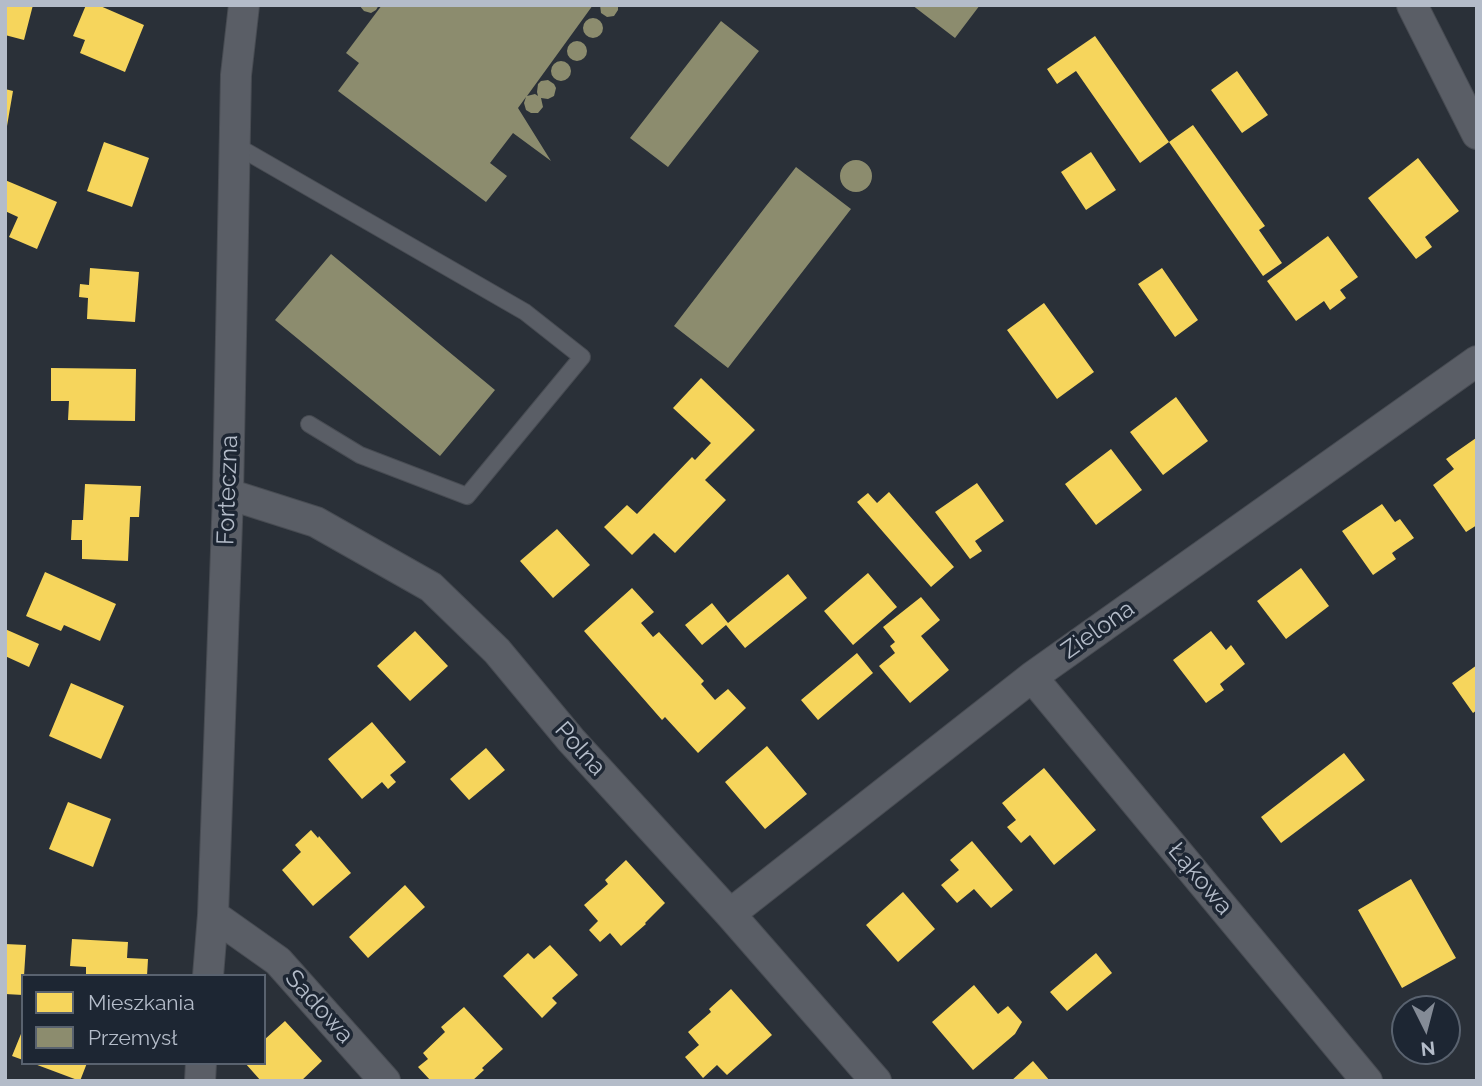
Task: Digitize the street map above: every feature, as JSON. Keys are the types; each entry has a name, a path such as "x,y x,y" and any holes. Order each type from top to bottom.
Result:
{"street":[{"name":"Forteczna","path":"208,974 213,915 228,494 236,75 244,5"},
{"path":"1412,5 1477,134"},
{"name":"Zielona","path":"730,914 1032,677 1477,361"},
{"name":"Polna","path":"228,494 316,522 431,587 497,651 571,740 730,914 876,1081"},
{"name":"Łąkowa","path":"1032,677 1367,1081"},
{"name":"Sadowa","path":"213,915 278,961 385,1081"}],"lane":[{"path":"235,145 525,312 582,357 467,496 360,455 309,424"}],"building: Mieszkania":[{"path":"5,5 33,5 24,40 5,35"},
{"path":"86,5 98,5 144,25 125,72 80,53 85,40 73,36"},
{"path":"1095,36 1169,142 1140,163 1076,71 1057,84 1047,69"},
{"path":"1237,71 1268,115 1242,133 1211,90"},
{"path":"5,89 13,91 7,126 5,126"},
{"path":"1193,125 1265,226 1259,230 1282,263 1263,276 1169,142"},
{"path":"104,142 149,158 132,207 87,191"},
{"path":"1091,152 1116,190 1086,210 1061,172"},
{"path":"1418,158 1459,211 1425,237 1432,247 1416,259 1368,198"},
{"path":"5,180 57,202 37,249 9,237 18,217 5,211"},
{"path":"1328,236 1358,277 1340,290 1346,298 1330,310 1324,301 1296,321 1267,281"},
{"path":"90,268 139,272 135,322 87,319 88,298 79,297 80,284 89,285"},
{"path":"1162,268 1198,320 1175,337 1138,284"},
{"path":"1044,303 1094,372 1057,399 1007,330"},
{"path":"51,368 136,369 135,421 68,420 69,401 51,401"},
{"path":"701,378 755,430 705,480 726,500 675,553 654,533 632,555 604,527 627,505 637,514 692,457 695,460 711,443 673,408"},
{"path":"1176,397 1208,441 1163,475 1130,432"},
{"path":"1476,438 1477,525 1466,532 1433,485 1454,469 1446,459"},
{"path":"1111,449 1142,490 1096,525 1065,484"},
{"path":"977,483 1004,521 975,541 982,551 970,559 935,512"},
{"path":"85,484 141,486 139,517 130,517 128,561 82,559 82,540 71,540 72,520 83,520"},
{"path":"889,492 954,567 931,587 857,502 868,493 877,503"},
{"path":"1382,504 1395,522 1400,519 1414,538 1392,553 1396,559 1373,575 1342,531"},
{"path":"557,529 590,565 553,598 520,561"},
{"path":"1301,568 1329,606 1286,639 1257,601"},
{"path":"45,572 116,604 100,641 64,625 61,631 26,616"},
{"path":"868,573 897,607 853,645 824,611"},
{"path":"788,574 807,598 745,648 726,625 702,645 685,625 712,603 728,623"},
{"path":"632,588 654,612 641,623 653,637 659,632 704,681 701,684 715,700 728,689 746,708 698,753 665,717 662,720 584,631"},
{"path":"921,597 940,620 921,636 949,670 910,703 879,666 895,653 890,646 895,642 883,627"},
{"path":"5,629 39,644 29,667 5,656"},
{"path":"415,631 448,666 410,701 377,666"},
{"path":"1211,631 1226,650 1231,645 1245,664 1220,684 1224,690 1206,703 1173,660"},
{"path":"857,653 873,673 818,720 801,700"},
{"path":"1477,665 1477,710 1473,713 1452,683"},
{"path":"71,683 124,706 101,759 49,736"},
{"path":"372,722 406,762 390,775 396,782 388,789 382,782 362,799 328,759"},
{"path":"767,746 807,794 765,829 725,782"},
{"path":"486,748 505,770 469,800 450,779"},
{"path":"1344,753 1365,780 1281,843 1261,817"},
{"path":"1044,768 1096,830 1054,865 1030,835 1021,843 1007,827 1016,820 1002,803"},
{"path":"68,802 111,819 93,867 49,849"},
{"path":"311,830 351,873 313,906 282,870 301,852 295,845"},
{"path":"972,841 1013,890 991,908 974,889 957,903 941,885 959,870 950,860"},
{"path":"626,860 665,903 621,946 610,933 600,942 589,930 598,921 584,905 608,884 605,880"},
{"path":"1411,879 1456,958 1402,988 1358,910"},
{"path":"405,885 425,907 368,958 349,937"},
{"path":"903,892 935,929 898,962 866,925"},
{"path":"72,939 128,942 127,958 148,959 147,974 86,974 86,967 70,966"},
{"path":"5,944 26,945 21,995 5,994"},
{"path":"550,945 578,975 552,998 557,1003 542,1018 503,976 528,953 534,959"},
{"path":"1096,953 1112,973 1067,1011 1050,992"},
{"path":"974,985 998,1014 1008,1006 1022,1022 1015,1034 973,1070 932,1022"},
{"path":"731,989 772,1035 727,1075 717,1065 703,1078 685,1057 699,1045 688,1032 711,1012 709,1009"},
{"path":"464,1007 503,1049 472,1081 431,1081 418,1067 428,1059 423,1053 445,1032 441,1027"},
{"path":"285,1021 322,1061 301,1081 261,1081 247,1065 266,1065 266,1038"},
{"path":"21,1034 21,1059 12,1056"},
{"path":"1033,1061 1050,1081 1011,1081"},
{"path":"37,1065 86,1065 80,1081"}],"building: Przemysł":[{"path":"359,5 379,5 371,13 364,11"},
{"path":"382,5 593,5 527,96 538,96 538,84 548,80 556,88 554,96 541,98 543,107 538,113 526,110 526,97 518,108 551,161 513,133 490,163 507,176 486,202 338,91 359,63 346,53"},
{"path":"600,5 618,5 618,10 614,16 607,17 601,13"},
{"path":"912,5 980,5 955,38"},
{"path":"593,18 600,21 603,28 600,35 593,38 586,35 583,28 586,21"},
{"path":"721,21 759,51 668,167 630,138"},
{"path":"577,41 584,44 587,51 584,58 577,61 570,58 567,51 570,44"},
{"path":"561,61 568,64 571,71 568,78 561,81 554,78 551,71 554,64"},
{"path":"856,160 867,165 872,176 867,187 856,192 845,187 840,176 845,165"},
{"path":"796,167 851,209 728,368 674,326"},
{"path":"331,254 495,390 440,456 275,320"}]}
